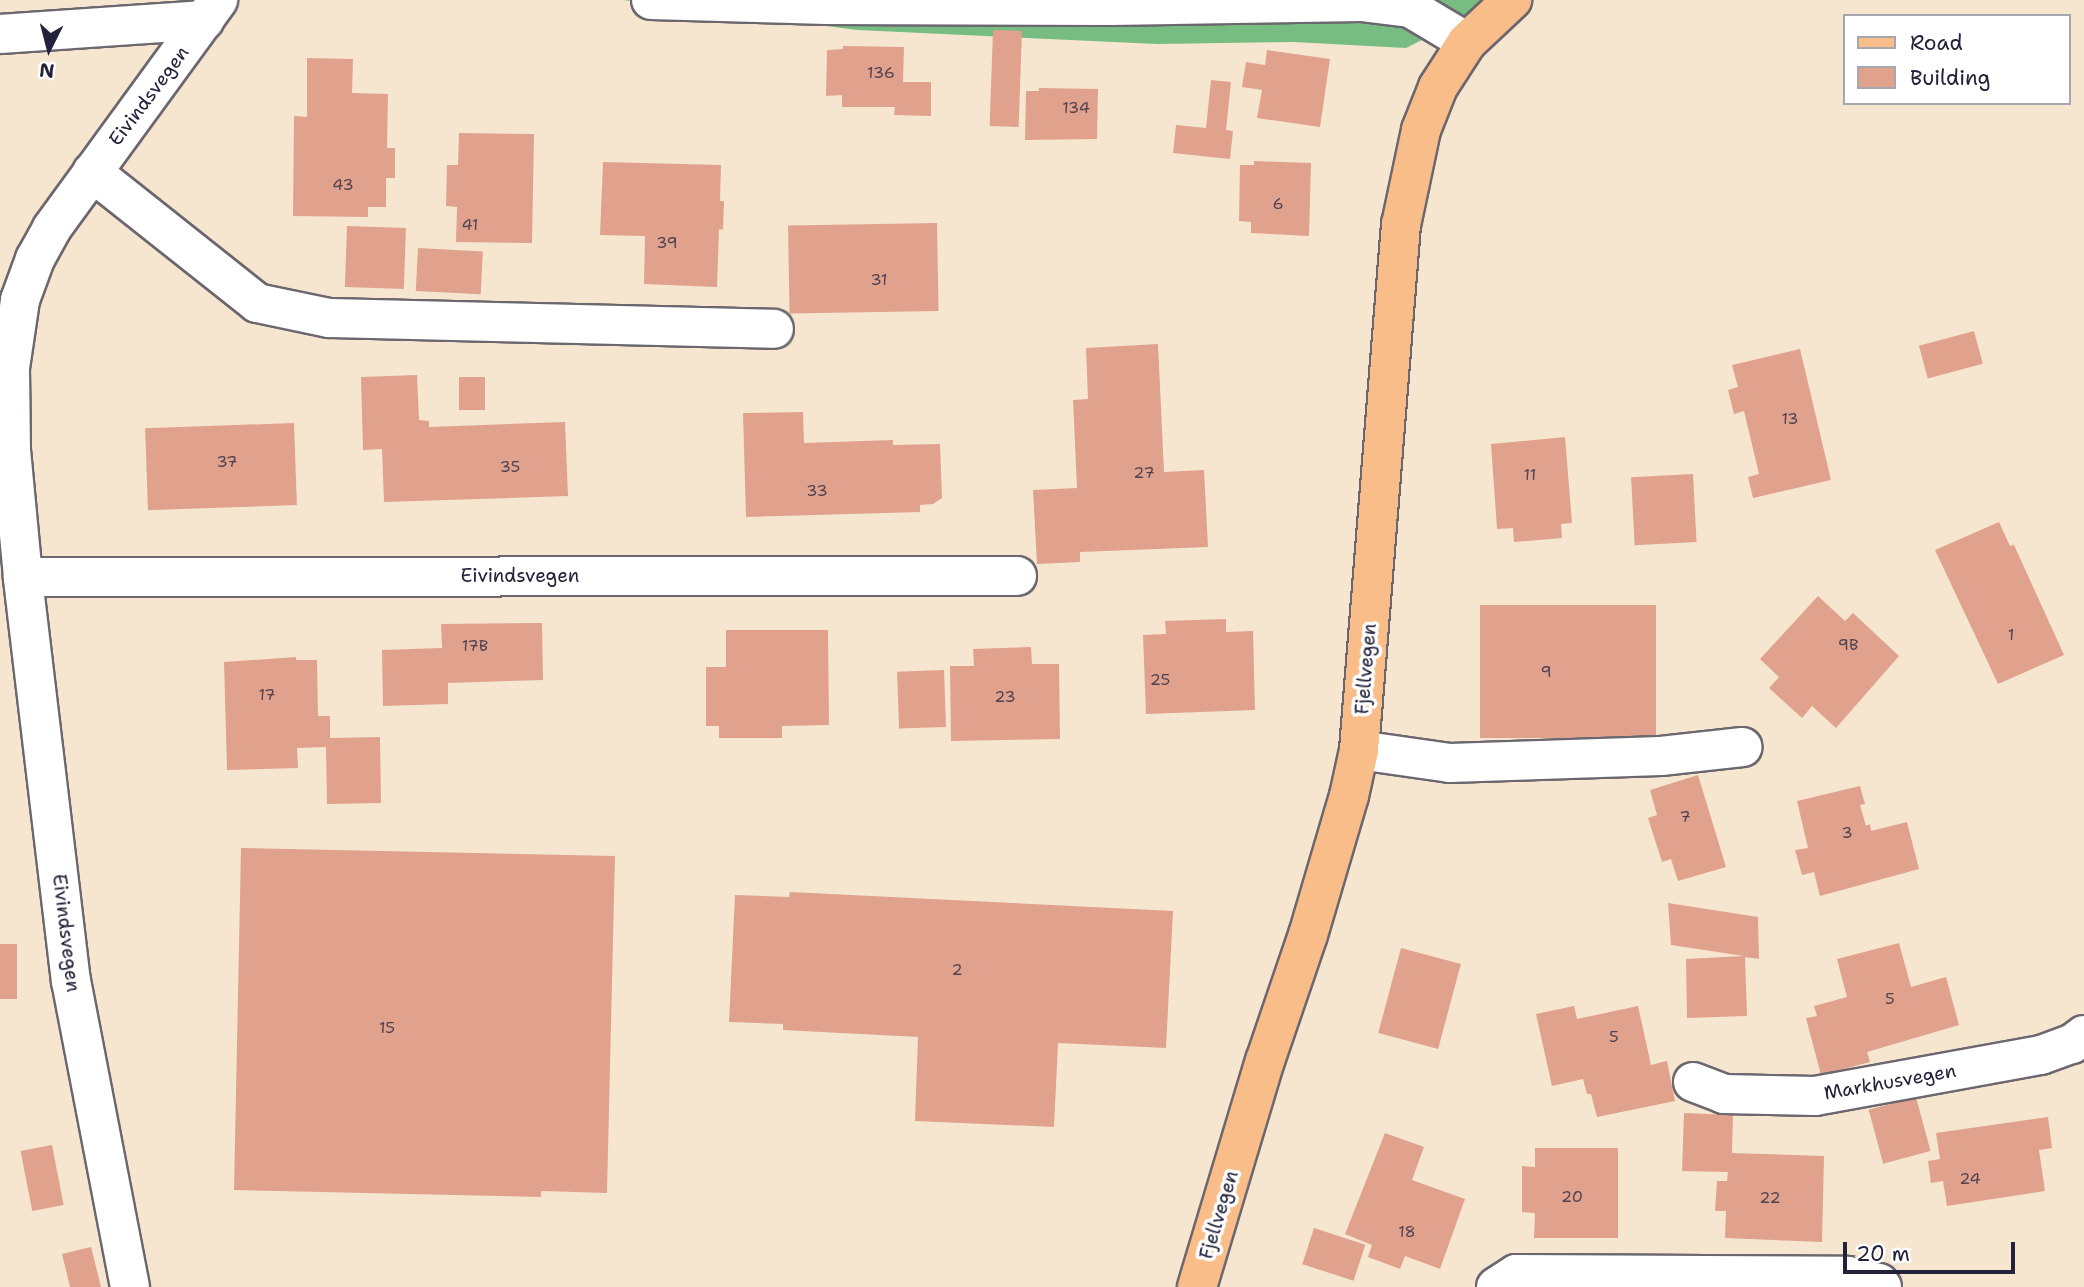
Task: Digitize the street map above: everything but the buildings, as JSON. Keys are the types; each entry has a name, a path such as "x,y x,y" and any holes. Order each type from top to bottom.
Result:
{"main road":[{"name":"Fjellvegen","path":"1197,1287 1265,1061 1320,896 1349,796 1359,750 1401,225 1421,130 1438,87 1467,42 1512,0"}],"street":[{"path":"651,0 827,5 1083,6 1361,2 1410,8 1467,42"},
{"name":"Eivindsvegen","path":"0,34 212,10"},
{"name":"Eivindsvegen","path":"130,1287 71,982 10,452 10,368 20,300 35,259 52,228 212,10"},
{"path":"92,172 257,303 329,318 774,329"},
{"name":"Eivindsvegen","path":"23,577 1017,576"},
{"path":"1359,750 1450,763 1661,757 1743,747"},
{"name":"Markhusvegen","path":"1693,1082 1724,1094 1815,1096 2041,1055 2072,1044 2084,1035"},
{"path":"1496,1287 1516,1274 1541,1274 1847,1276 1879,1283 1882,1287"}],"green space":[{"path":"623,0 1502,0 1406,48 1294,42 1157,44 857,30"}]}
